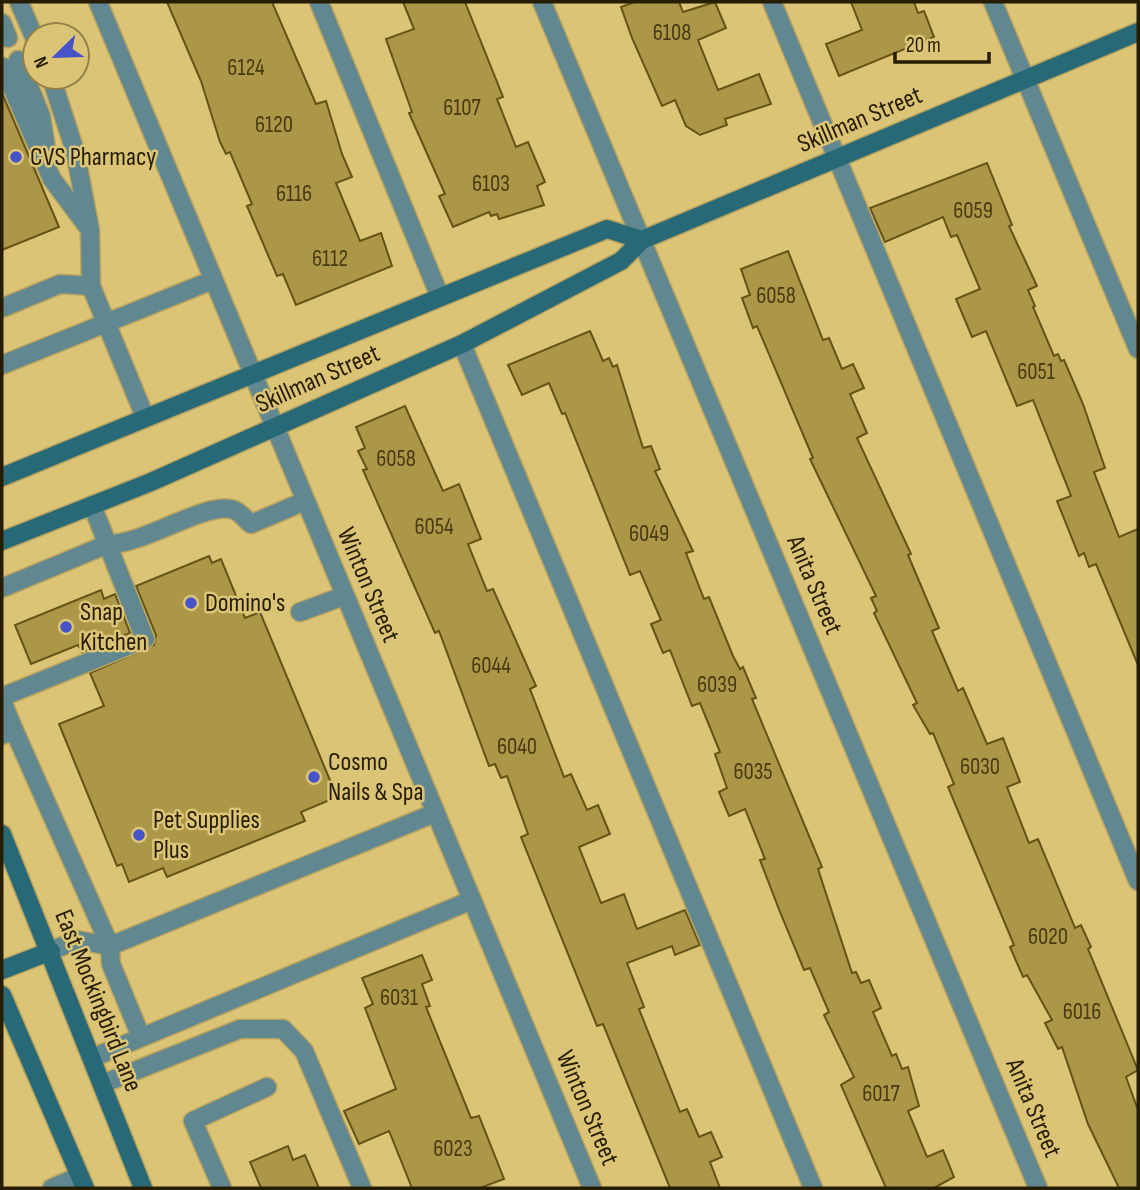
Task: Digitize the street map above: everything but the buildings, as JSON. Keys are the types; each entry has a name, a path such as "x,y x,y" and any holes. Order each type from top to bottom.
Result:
{"main road":[{"name":"Skillman Street","path":"2,541 92,505 462,344 621,261 642,240 1138,32"},
{"name":"Skillman Street","path":"2,477 607,229 642,240"},
{"name":"East Mockingbird Lane","path":"2,834 51,951 143,1188"},
{"path":"2,970 51,951"},
{"path":"2,995 83,1182"}],"street":[{"path":"19,2 27,21"},
{"name":"Winton Street","path":"98,2 592,1188"},
{"path":"319,2 440,297"},
{"name":"Anita Street","path":"542,2 1038,1188"},
{"path":"772,2 1138,881"},
{"path":"993,2 1138,349"},
{"path":"10,64 52,179 90,230"},
{"path":"56,91 75,151 90,230 91,286 145,417"},
{"path":"2,365 213,280"},
{"path":"2,308 60,284 91,286"},
{"path":"462,344 813,1188"},
{"path":"2,588 108,544 125,544 214,509 234,510 251,524 305,501"},
{"path":"92,505 145,639 2,699 8,732 110,946 111,964 141,1037"},
{"path":"300,612 344,596"},
{"path":"51,951 76,940 110,946 435,813"},
{"path":"92,1058 471,900"},
{"path":"102,1084 240,1029 284,1029 304,1051 362,1188"},
{"path":"222,1188 193,1121 267,1087"},
{"path":"52,1188 83,1182"}],"place":[{"name":"CVS Pharmacy","path":"16,157"},
{"name":"Domino's","path":"191,603"},
{"name":"Snap Kitchen","path":"66,627"},
{"name":"Cosmo Nails & Spa","path":"314,777"},
{"name":"Pet Supplies Plus","path":"139,835"}]}
